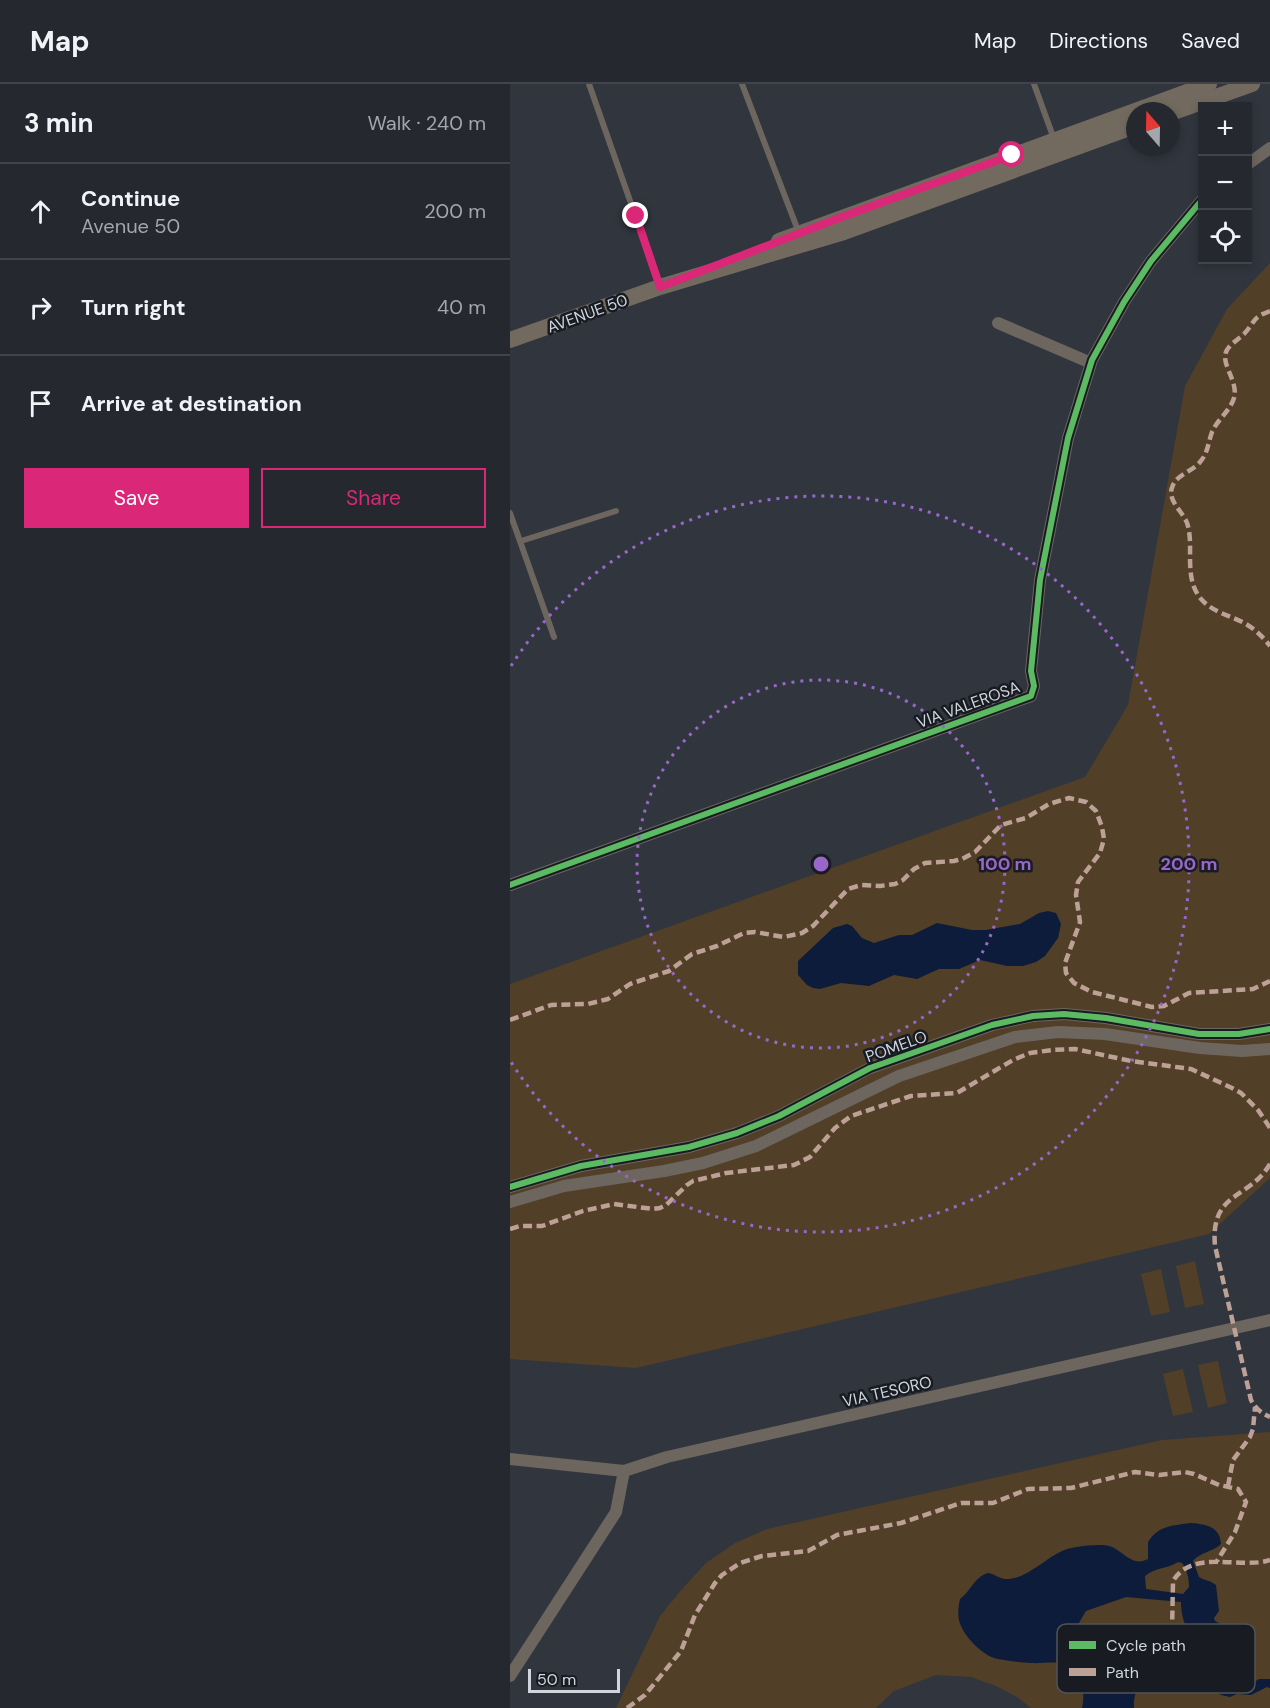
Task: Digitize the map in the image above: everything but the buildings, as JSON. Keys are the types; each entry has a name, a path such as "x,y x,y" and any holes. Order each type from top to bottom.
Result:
{"main road":[{"name":"AVENUE 50","path":"510,340 1209,84"},
{"path":"1180,110 1252,84"},
{"name":"AVENUE 50","path":"662,286 844,232 1126,129"}],"street":[{"path":"1252,161 1270,148"},
{"name":"VIA VALEROSA","path":"510,885 1031,696 1034,686 1031,672 1040,580 1068,438 1091,363 1124,302 1152,261 1198,206"},
{"path":"998,323 1091,363"},
{"name":"POMELO","path":"510,1187 581,1166 688,1148 737,1133 780,1116 870,1068 992,1025 1033,1016 1064,1014 1106,1018 1199,1034 1269,1032"},
{"name":"POMELO","path":"510,1202 564,1186 664,1171 756,1146 899,1076 1015,1037 1058,1032 1105,1034 1200,1048 1242,1051 1270,1049"},
{"name":"VIA TESORO","path":"510,1459 624,1471 667,1457 1270,1320"},
{"path":"510,1676 616,1512 624,1471"}],"lane":[{"path":"589,84 662,286"},
{"path":"742,84 799,233"},
{"path":"1034,84 1055,140"},
{"path":"520,541 616,511"},
{"path":"510,513 554,638"}],"shaded area":[{"path":"1270,263 1270,1178 1209,1234 636,1368 510,1359 510,984 1085,777 1128,705 1185,386 1227,309"},
{"path":"1195,1261 1204,1304 1185,1308 1176,1266"},
{"path":"1161,1269 1170,1312 1151,1316 1141,1274"},
{"path":"1218,1361 1227,1403 1208,1408 1198,1365"},
{"path":"1183,1369 1193,1412 1173,1416 1163,1374"},
{"path":"1270,1432 1270,1708 1031,1708 1017,1697 996,1686 971,1677 936,1675 894,1691 876,1708 616,1708 660,1616 706,1563 735,1543 767,1529 1162,1440"}],"water":[{"path":"1048,911 1056,913 1061,924 1058,938 1045,956 1023,966 1007,966 980,960 959,969 939,969 917,979 894,975 869,986 841,983 820,989 807,985 798,975 798,961 833,928 847,924 852,926 862,938 874,943 899,935 912,935 937,923 972,930 986,930 1020,924 1039,913"},
{"path":"1190,1523 1206,1525 1218,1533 1221,1544 1193,1561 1199,1577 1216,1585 1219,1611 1214,1618 1221,1624 1185,1624 1181,1602 1126,1597 1086,1611 1078,1624 1057,1624 1057,1663 1029,1663 994,1658 975,1645 961,1626 958,1613 960,1599 983,1575 988,1573 1003,1579 1016,1578 1062,1551 1088,1546 1109,1546 1131,1559 1142,1561 1148,1559 1148,1542 1152,1536 1166,1527","holes":["1178,1562 1182,1563 1189,1587 1183,1594 1146,1589 1145,1576 1153,1571"]},
{"path":"1259,1679 1270,1679 1270,1688 1267,1687 1255,1693 1255,1681"},
{"path":"1083,1693 1136,1693 1134,1708 1082,1708"},
{"path":"1216,1693 1255,1693 1237,1694 1230,1697"}],"marked path":[{"path":"1270,311 1257,318 1227,350 1225,361 1234,385 1234,398 1214,428 1203,459 1178,478 1171,491 1173,501 1188,526 1191,574 1196,592 1202,600 1218,611 1250,626 1270,646"},
{"path":"510,1020 551,1005 588,1004 608,999 630,984 669,971 692,954 717,946 744,933 755,932 784,937 802,933 813,926 848,889 861,885 895,884 925,863 962,859 975,852 1001,825 1026,818 1049,804 1069,798 1086,802 1096,811 1104,839 1100,853 1078,882 1076,895 1080,922 1065,963 1066,973 1074,983 1092,992 1152,1007 1164,1006 1189,993 1253,989 1270,981"},
{"path":"510,1229 520,1226 542,1226 583,1211 614,1204 660,1208 693,1181 726,1173 794,1165 810,1157 835,1128 851,1116 911,1096 957,1093 1013,1060 1030,1053 1052,1050 1075,1049 1131,1061 1191,1069 1241,1093 1258,1110 1270,1128"},
{"path":"1270,1164 1261,1176 1225,1205 1215,1228 1215,1246 1251,1400 1259,1410 1270,1417"},
{"path":"1228,1486 1233,1460 1250,1437 1253,1429 1255,1407"},
{"path":"627,1708 645,1695 681,1651 695,1615 715,1583 722,1575 740,1563 762,1556 808,1551 837,1535 901,1523 961,1503 993,1503 1028,1489 1071,1488 1135,1472 1159,1475 1185,1472 1194,1474 1219,1485 1238,1489 1246,1502 1235,1532 1217,1561"},
{"path":"1172,1624 1173,1581 1182,1571 1192,1565 1205,1562 1245,1563 1270,1560"}],"cycle path":[{"path":"510,885 1031,696 1034,686 1031,671 1040,580 1068,438 1092,360 1124,302 1151,261 1198,205"},
{"path":"510,1187 581,1166 689,1147 737,1133 779,1116 870,1068 992,1025 1033,1016 1064,1014 1106,1018 1199,1034 1239,1034 1270,1029"}],"route":[{"path":"636,216 660,287 1012,155"}]}
